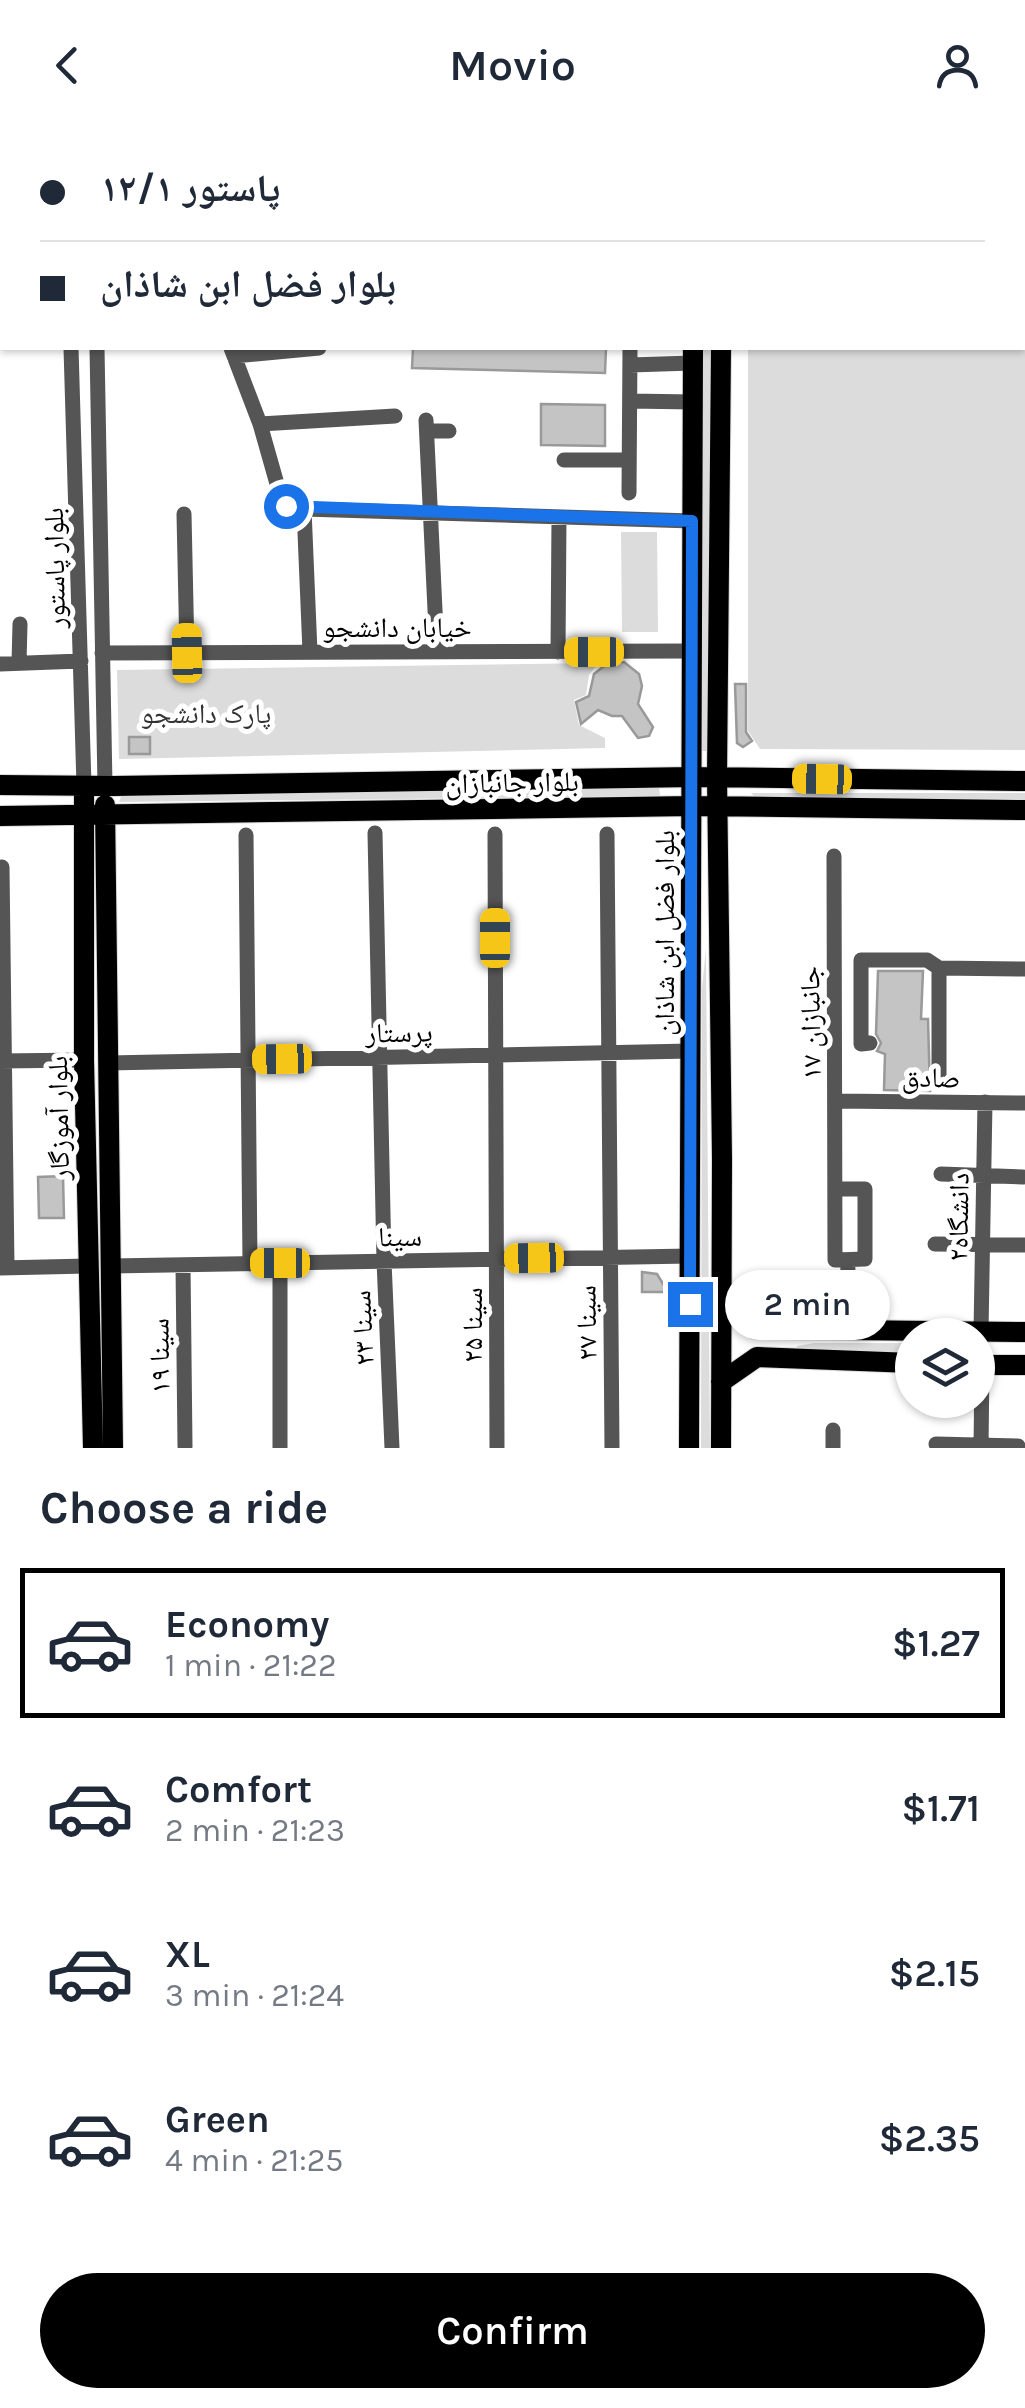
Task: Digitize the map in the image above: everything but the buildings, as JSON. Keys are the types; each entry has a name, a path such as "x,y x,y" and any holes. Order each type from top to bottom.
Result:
{"main road":[{"name":"بلوار فضل ابن شاذان","path":"721,1448 720,905 716,777 722,350"},
{"name":"بلوار فضل ابن شاذان","path":"689,1448 693,355"},
{"name":"بلوار جانبازان","path":"0,785 693,777 1025,781"},
{"name":"بلوار آموزگار","path":"93,1448 84,1060 94,786"},
{"name":"بلوار جانبازان","path":"0,816 692,806 1025,810"},
{"name":"بلوار آموزگار","path":"94,816 108,1063 112,1448"},
{"path":"693,906 720,905"},
{"path":"721,1299 756,1328 895,1331"},
{"path":"995,1332 1025,1332"},
{"path":"722,1382 756,1357 895,1362"},
{"path":"995,1365 1025,1365"}],"street":[{"name":"بلوار پاستور","path":"71,350 81,661 94,786"},
{"name":"بلوار پاستور","path":"94,786 102,653 97,350"},
{"path":"276,350 233,352 260,424 282,505 304,509 692,521"},
{"path":"629,493 630,356 693,355"},
{"path":"630,401 693,402"},
{"path":"260,424 394,416"},
{"path":"437,652 426,425 448,431"},
{"path":"564,460 629,460"},
{"path":"304,509 310,652"},
{"path":"184,514 187,653"},
{"path":"558,652 559,517"},
{"path":"79,534 100,534"},
{"path":"19,663 20,624"},
{"name":"خیابان دانشجو","path":"102,653 691,651"},
{"path":"0,664 81,661"},
{"name":"سینا ۲۳","path":"376,833 384,1261 392,1448"},
{"name":"سینا ۲۵","path":"495,834 497,1448"},
{"name":"سینا ۲۷","path":"607,834 612,1448"},
{"path":"246,835 250,1264"},
{"name":"جانبازان ۱۷","path":"834,856 835,1260 848,1260"},
{"path":"2,867 4,1268 88,1266"},
{"path":"870,1043 861,1044 862,960 927,960 940,968 1025,968"},
{"path":"939,1074 940,968"},
{"name":"پرستار","path":"108,1063 691,1051"},
{"path":"2,1061 84,1060"},
{"name":"صادق","path":"836,1101 1025,1102"},
{"name":"دانشگاه۲","path":"981,1318 985,1102"},
{"path":"941,1174 1024,1177"},
{"path":"835,1189 864,1189 866,1259 848,1260 847,1330"},
{"path":"935,1244 1024,1246"},
{"name":"سینا","path":"111,1266 690,1256"},
{"path":"280,1263 280,1448"},
{"name":"سینا ۱۹","path":"183,1265 184,1446"},
{"path":"981,1418 981,1446"},
{"path":"833,1430 833,1448"},
{"path":"936,1444 1018,1446"}],"green space":[{"path":"703,350 710,350 709,751 701,751"},
{"path":"748,350 1025,350 1025,750 760,749 748,731"},
{"path":"621,532 657,532 658,632 622,632"},
{"name":"پارک دانشجو","path":"598,663 589,675 586,695 574,700 579,725 605,738 605,748 119,759 117,670"},
{"path":"659,787 660,796 119,802 122,794"},
{"path":"751,793 1025,793 1025,799 756,798"},
{"path":"706,949 710,1448 701,1448 702,988"},
{"path":"895,1343 895,1352 796,1350 797,1346"}],"route":[{"path":"286,506 692,521 690,1304"}]}
